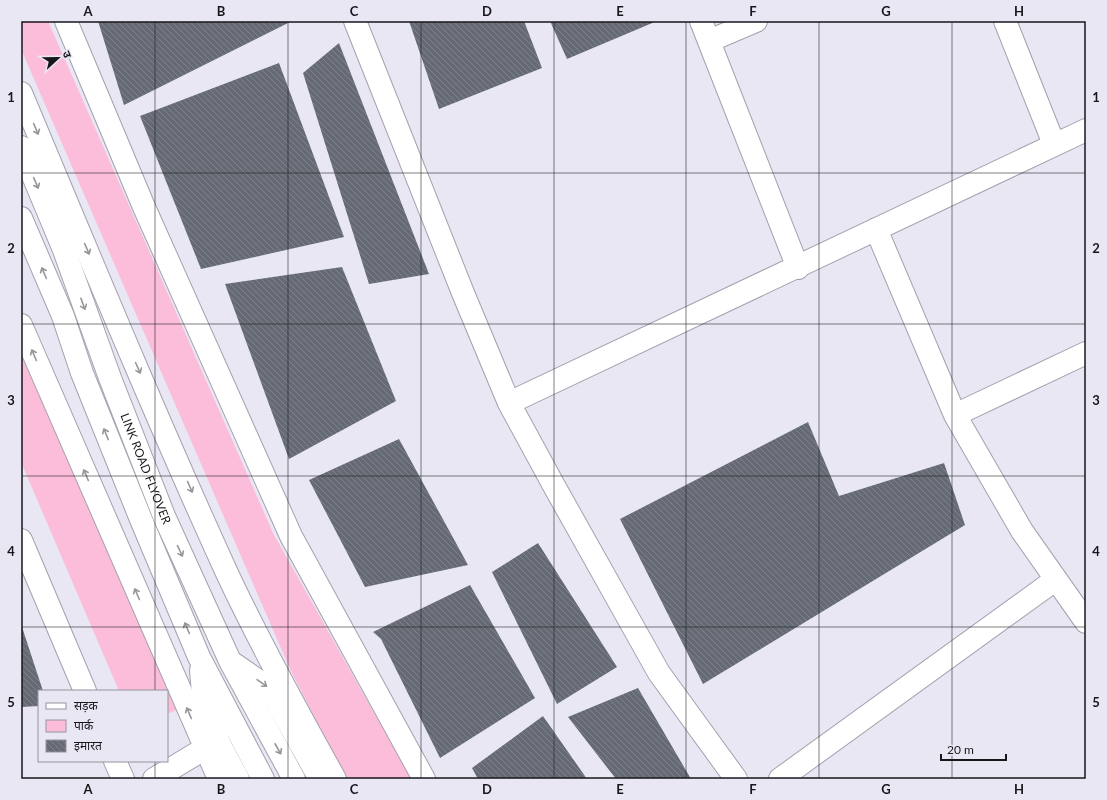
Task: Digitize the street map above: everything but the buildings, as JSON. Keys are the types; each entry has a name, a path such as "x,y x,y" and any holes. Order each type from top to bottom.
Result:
{"street":[{"path":"66,21 144,207 290,536 424,779"},
{"path":"355,21 509,403 659,673 736,779"},
{"path":"701,21 798,268"},
{"path":"709,41 756,21"},
{"path":"1005,21 1054,144"},
{"path":"21,93 226,572 284,688 335,779"},
{"path":"509,403 798,268 876,229 1086,130"},
{"name":"LINK ROAD FLYOVER","path":"21,147 64,250 110,378 164,516 230,661 294,779"},
{"name":"LINK ROAD FLYOVER","path":"21,218 63,316 82,373 142,522 199,657 263,779"},
{"path":"876,229 955,415 1014,518 1055,580 1086,622"},
{"path":"21,325 218,779"},
{"path":"955,415 1086,353"},
{"path":"21,540 85,690"},
{"path":"780,779 1055,580"},
{"path":"199,657 204,705 220,745 238,779"},
{"path":"230,661 269,688 320,779"},
{"path":"154,779 204,749"},
{"path":"115,762 123,779"}],"green space":[{"path":"21,21 48,21 273,533 411,779 345,779 290,669 21,49"},
{"path":"21,321 186,706 168,714 168,690 119,690 21,462"}]}
